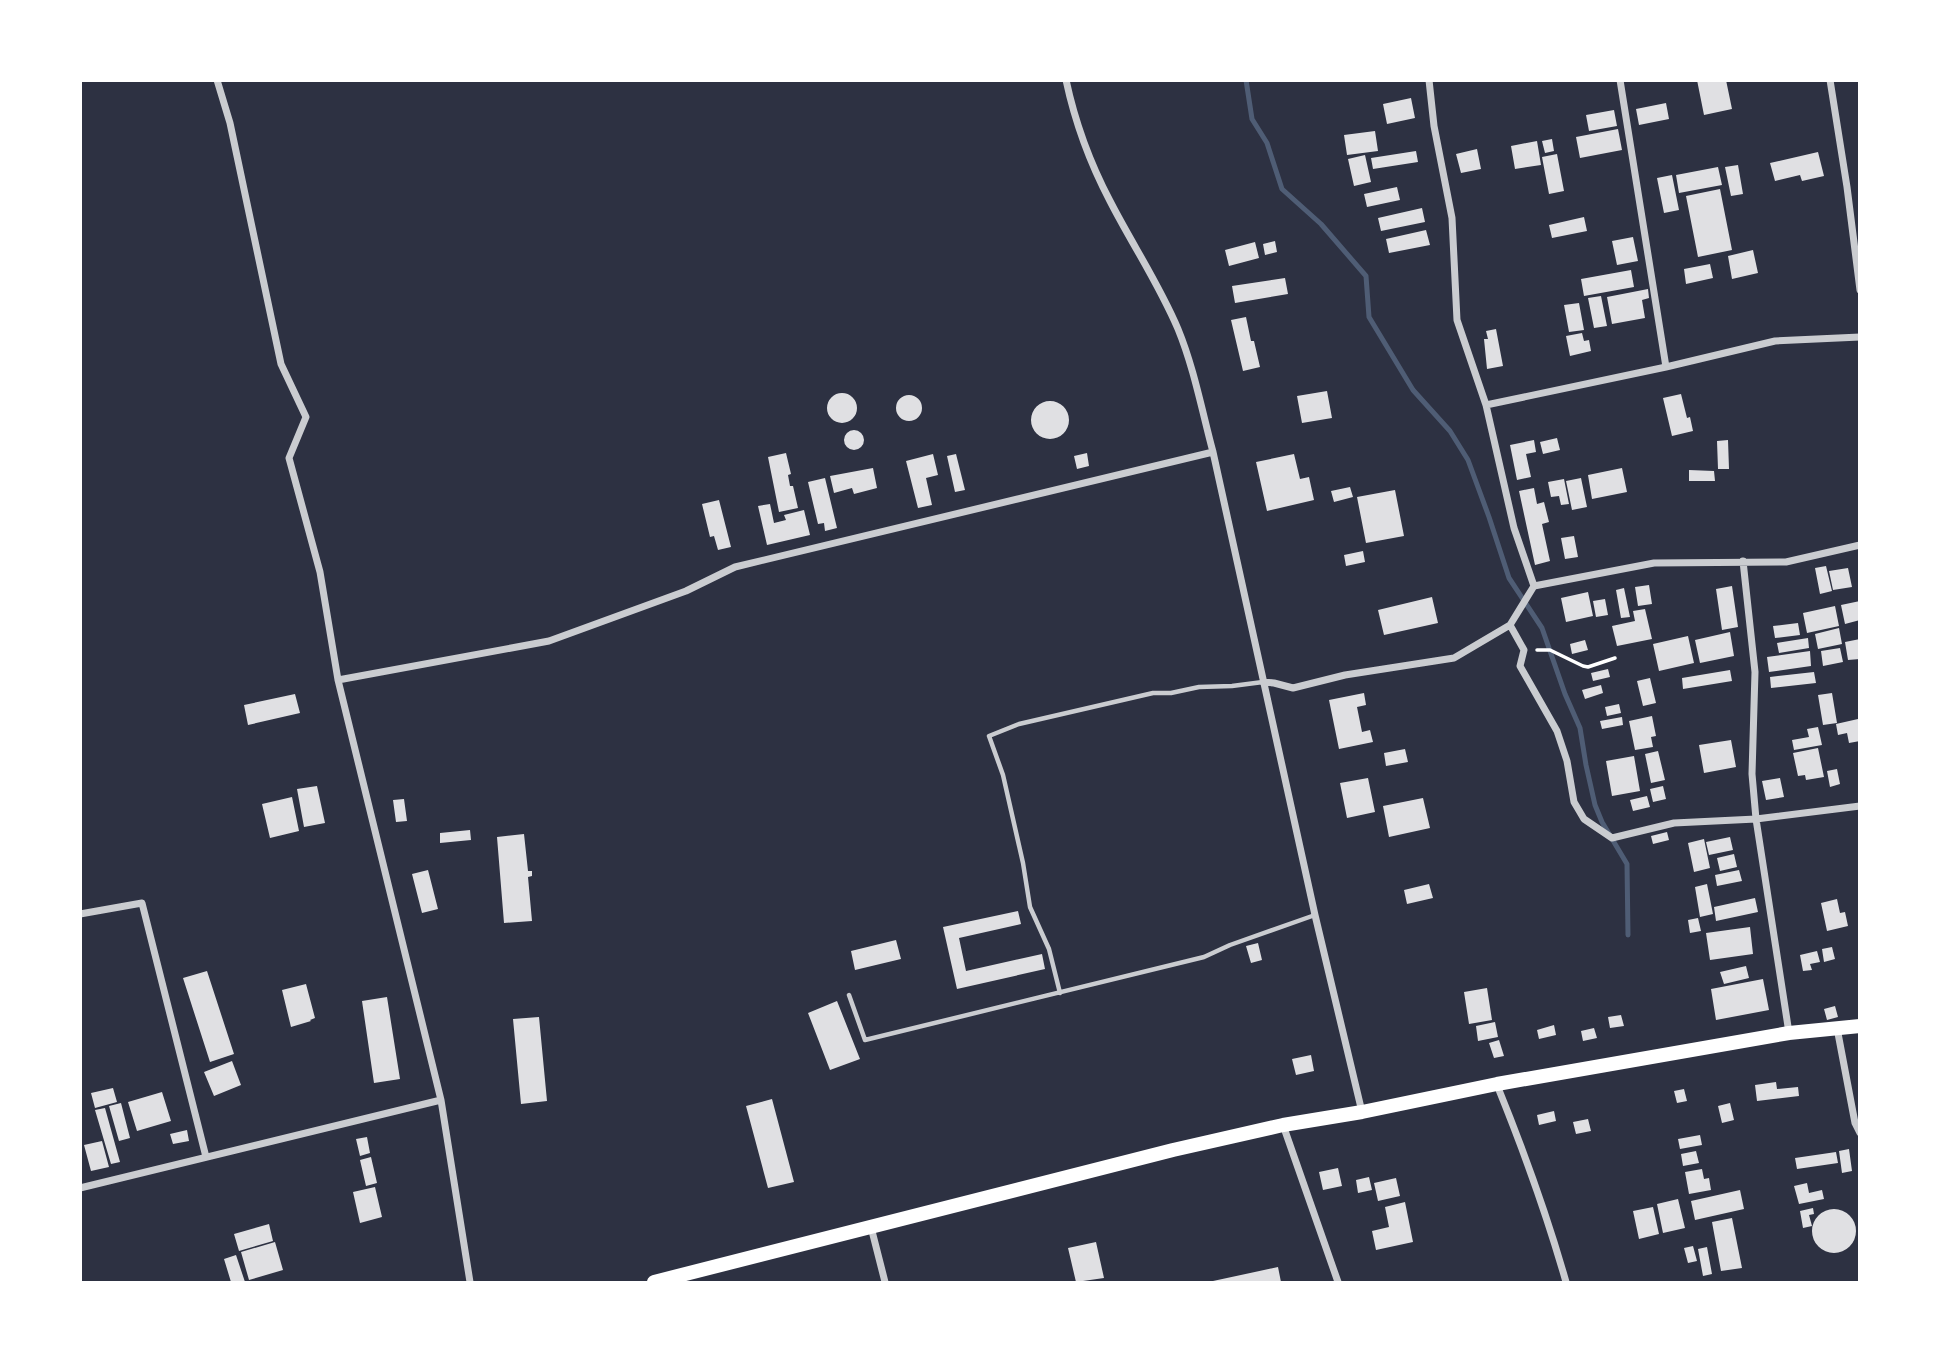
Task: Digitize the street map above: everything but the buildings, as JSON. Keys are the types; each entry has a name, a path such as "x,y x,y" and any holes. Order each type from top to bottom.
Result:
{"highway":[{"path":"654,1283 1173,1150 1283,1125 1789,1032 1860,1026"}],"street":[{"path":"216,80 230,123 281,364 306,417 289,458 320,572 338,680 441,1100 470,1283"},
{"path":"1066,80 1073,115 1109,200 1148,268 1178,329 1213,452 1315,915 1362,1112"},
{"path":"1429,80 1434,126 1452,218 1457,320 1486,405 1514,528 1532,590"},
{"path":"1620,80 1666,368"},
{"path":"1830,80 1860,290"},
{"path":"1486,405 1666,368 1775,341 1860,337"},
{"path":"338,680 548,641 686,591 735,567 1213,452"},
{"path":"1264,682 1293,688 1345,675 1454,659 1510,625 1532,590 1654,564 1786,562 1860,545"},
{"path":"1743,561 1755,672 1752,774 1755,819 1789,1032"},
{"path":"1510,625 1524,650 1520,666 1557,731 1567,761 1574,802 1584,819 1612,838 1674,823 1755,819 1860,806"},
{"path":"80,914 142,903 206,1157"},
{"path":"1837,1028 1855,1123 1860,1133"},
{"path":"1497,1084 1547,1219 1566,1283"},
{"path":"80,1188 441,1100"},
{"path":"1283,1125 1338,1283"},
{"path":"871,1227 885,1283"}],"lane":[{"path":"1060,992 1049,949 1030,907 1003,775 989,736 1019,724 1153,693 1264,682"},
{"path":"849,995 865,1040 1204,957 1315,915"}],"path":[{"path":"1524,650 1550,650 1588,667 1615,658"}],"waterway":[{"path":"1246,80 1252,119 1267,143 1282,189 1321,224 1366,276 1369,317 1413,390 1450,431 1468,460 1509,578 1542,628 1580,728 1595,805 1627,864 1628,935"}]}
